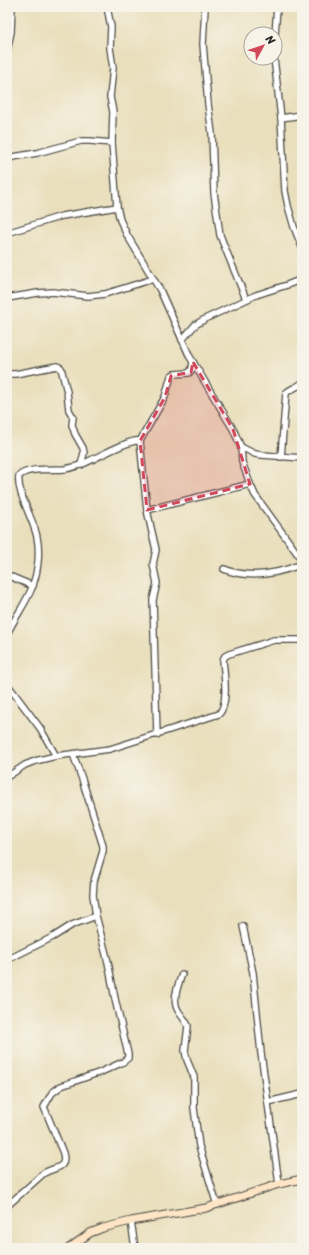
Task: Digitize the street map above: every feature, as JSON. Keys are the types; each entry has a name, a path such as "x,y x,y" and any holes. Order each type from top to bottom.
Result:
{"street":[{"path":"7,51 11,32 12,7"},
{"path":"107,7 111,27 110,48 113,68 110,97 113,112 112,143 117,207 120,220 166,304 193,362 228,419 241,447 242,462 250,484 263,507 302,560"},
{"path":"205,7 203,44 212,134 216,210 220,235 246,299"},
{"path":"276,26 277,7"},
{"path":"275,66 281,118 285,191 294,227 302,247"},
{"path":"281,118 302,115"},
{"path":"7,158 44,151 81,141 112,143"},
{"path":"7,233 62,216 117,207"},
{"path":"7,298 38,292 88,296 105,294 153,279"},
{"path":"182,340 195,325 207,318 246,299 287,286 302,279"},
{"path":"157,735 153,600 157,583 154,564 156,550 147,510 140,441 164,398 171,376 174,374 189,373 192,369 193,362"},
{"path":"7,374 15,374 57,366 61,368 67,392 69,410 73,417 73,428 83,448 84,453 81,465"},
{"path":"281,457 286,393 302,383"},
{"path":"7,634 33,586 38,564 37,536 19,483 19,476 26,472 65,469 81,465 123,445 136,440 140,441"},
{"path":"241,447 255,454 302,458"},
{"path":"147,510 250,484"},
{"path":"224,569 234,573 261,575 285,570 302,564"},
{"path":"7,575 33,586"},
{"path":"7,777 25,765 35,761 56,756 110,749 219,714 222,712 223,708 225,689 223,660 225,656 274,640 302,640"},
{"path":"7,684 40,728 56,756"},
{"path":"7,1206 44,1173 51,1168 62,1166 64,1163 63,1153 44,1107 52,1093 61,1086 101,1072 124,1062 128,1058 114,999 108,962 96,916 93,890 103,846 73,754"},
{"path":"7,960 72,925 96,916"},
{"path":"243,926 253,973 261,1052 279,1184"},
{"path":"182,974 175,996 176,1004 188,1026 185,1051 194,1077 194,1108 199,1146 217,1205"},
{"path":"268,1102 302,1094"},
{"path":"69,1248 90,1233 102,1228 131,1221 206,1208 302,1178"},
{"path":"131,1221 135,1248"}],"highlighted area":[{"path":"193,362 233,429 250,484 147,510 140,441 165,397 171,376 191,372"}]}
